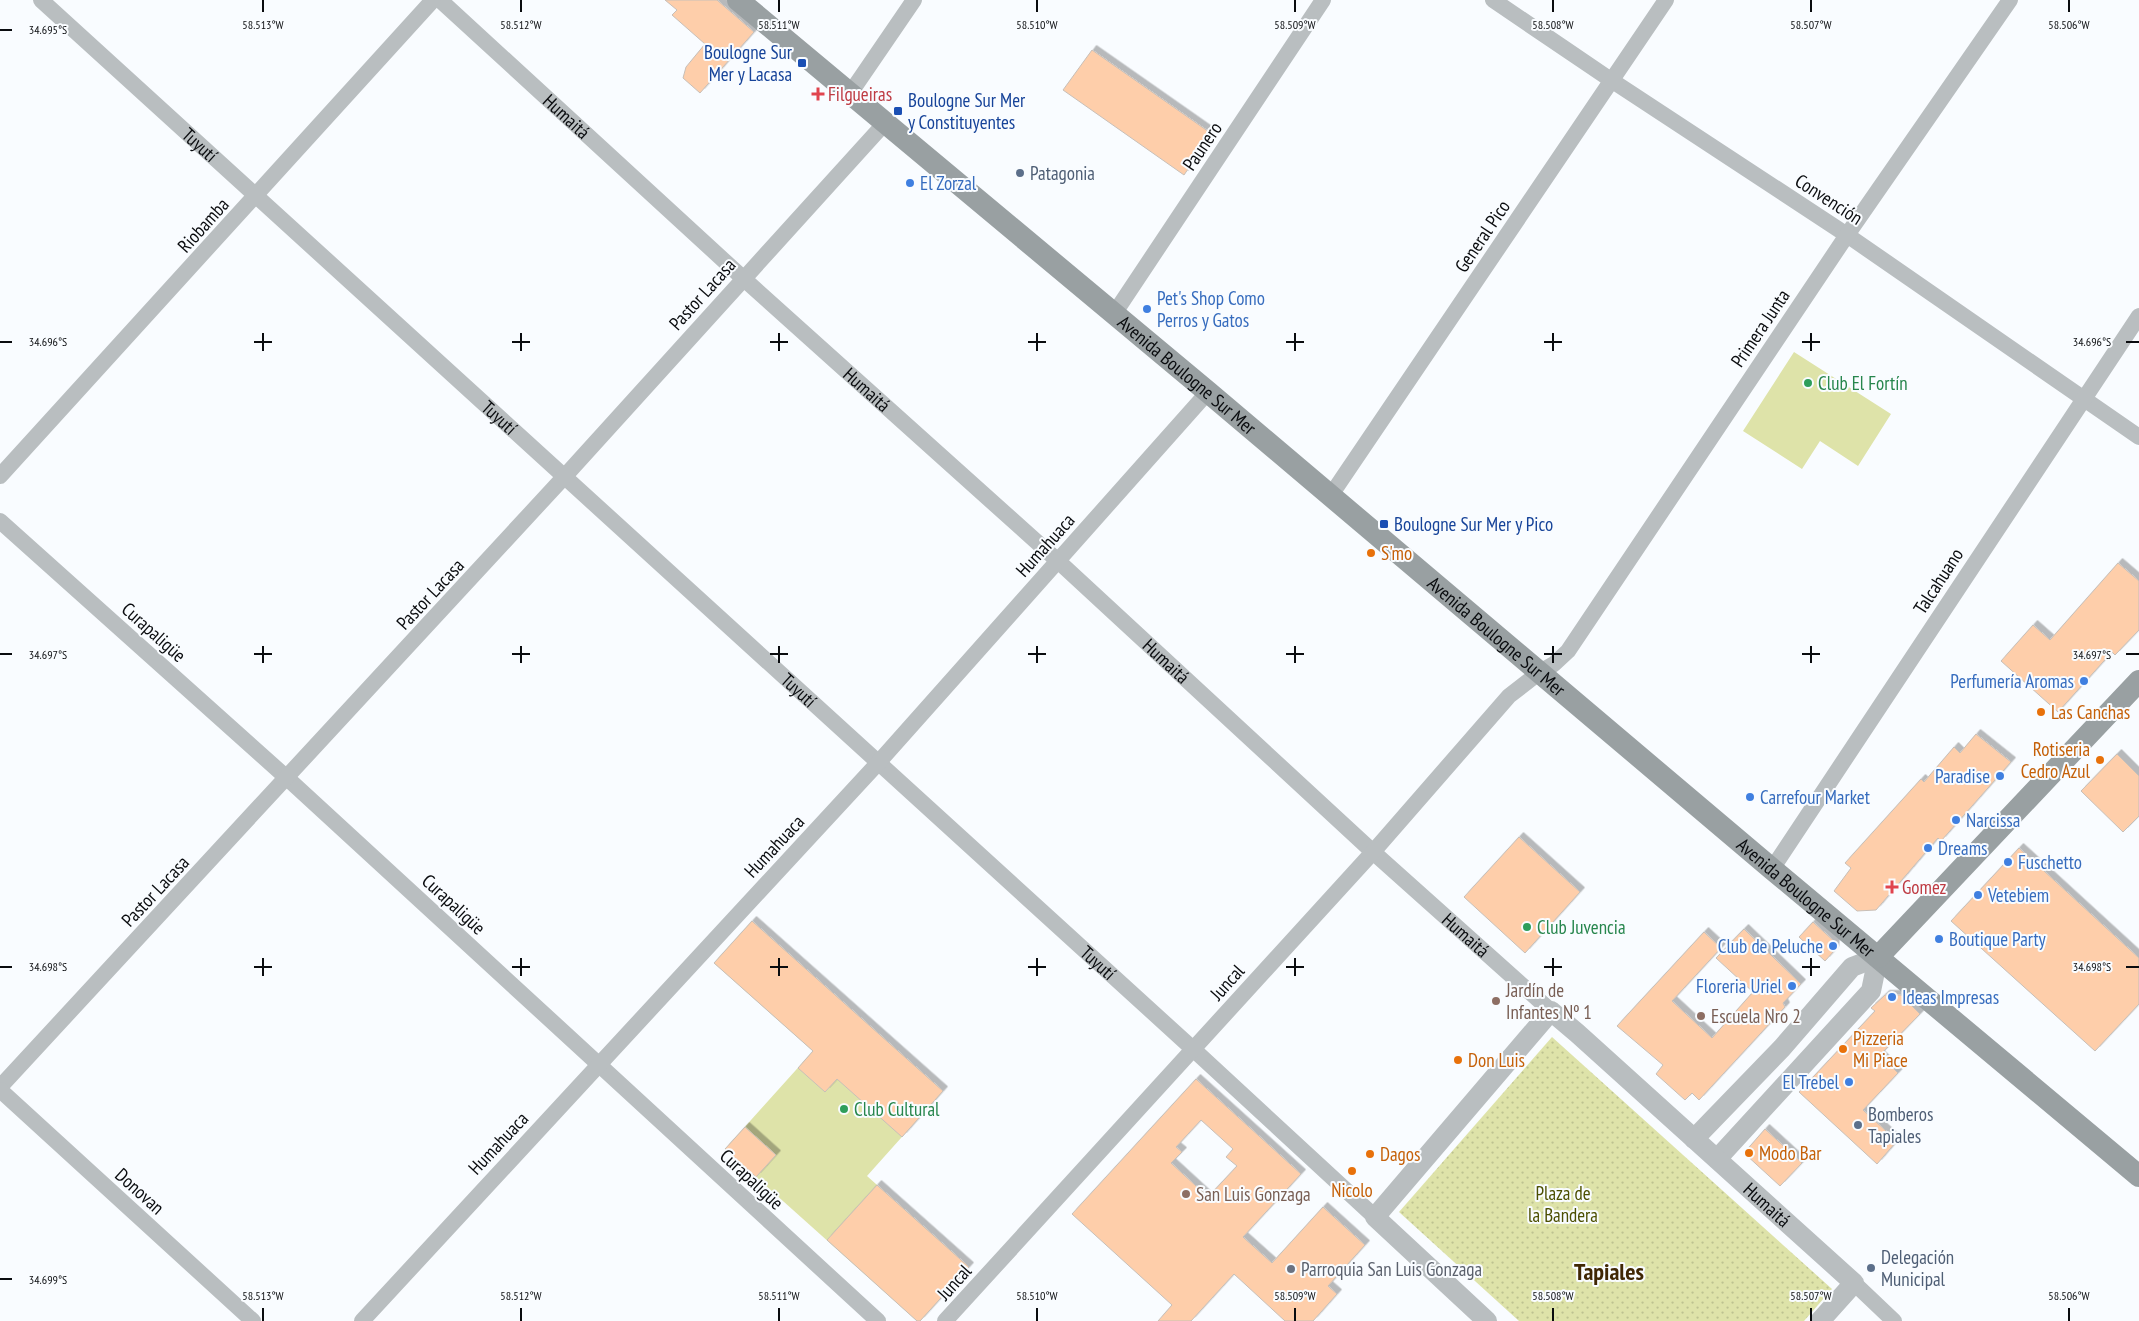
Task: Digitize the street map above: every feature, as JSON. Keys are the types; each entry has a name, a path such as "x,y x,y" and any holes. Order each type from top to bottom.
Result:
{"main road":[{"name":"Avenida Boulogne Sur Mer","path":"738,0 849,95 1331,495 1772,869 2139,1176"},
{"path":"1878,957 2139,681"}],"street":[{"name":"Tuyutí","path":"41,0 1193,1049 1487,1321"},
{"name":"Riobamba","path":"0,476 433,0"},
{"name":"Humaitá","path":"440,0 744,279 1058,561 1373,852 1578,1033 1894,1321"},
{"path":"849,95 914,0"},
{"name":"Paunero","path":"1114,314 1323,0"},
{"name":"Convención","path":"1494,0 1611,80 1846,234 2139,437"},
{"name":"General Pico","path":"1331,495 1666,0"},
{"name":"Primera Junta","path":"1540,672 1554,664 1568,651 1846,234 2010,0"},
{"name":"Pastor Lacasa","path":"0,1089 565,476 885,123"},
{"name":"Talcahuano","path":"1772,869 2139,316"},
{"name":"Humahuaca","path":"362,1321 878,763 1208,392"},
{"name":"Curapaligüe","path":"0,521 287,778 878,1321"},
{"name":"Juncal","path":"945,1321 1373,852 1509,696 1540,672"},
{"path":"1694,1139 1782,1048 1852,967 1878,957"},
{"path":"1717,1159 1870,990 1878,957"},
{"path":"1375,1217 1551,1011"},
{"path":"1782,1048 1800,1068"},
{"name":"Donovan","path":"0,1089 253,1321"},
{"path":"1820,1321 1854,1283"}],"green space":[{"name":"Club El Fortín","path":"1794,352 1891,414 1858,466 1820,441 1802,469 1743,431"},
{"name":"Club Cultural","path":"752,921 943,1091 867,1176 969,1267 920,1321 917,1321 725,1149 813,1051 714,963"},
{"name":"Plaza de la Bandera","path":"1552,1037 1832,1289 1804,1321 1519,1321 1399,1212"}],"building":[{"path":"665,0 717,0 754,32 700,93 683,78 686,67 705,44 672,15 677,10"},
{"path":"1092,50 1212,134 1184,175 1063,90"},
{"path":"2118,563 2139,581 2139,630 2115,655 2112,652 2058,712 2001,661 2033,625 2050,640"},
{"path":"1976,734 2011,762 1941,841 1938,838 1876,910 1857,911 1834,891 1851,868 1845,863 1921,779 1924,782 1954,747 1960,753"},
{"path":"2117,754 2139,776 2139,816 2123,832 2081,791"},
{"path":"1519,837 1580,892 1525,953 1464,897"},
{"path":"2019,848 2139,958 2139,1004 2095,1051 1951,921"},
{"path":"752,921 943,1091 902,1137 837,1079 825,1092 798,1068 813,1051 714,963"},
{"path":"1813,922 1835,942 1834,951 1825,961 1799,937"},
{"name":"Escuela Nro 2","path":"1744,929 1801,984 1783,1003 1785,1007 1699,1100 1692,1093 1685,1100 1656,1074 1663,1065 1617,1026 1704,932 1721,948 1672,1001 1712,1038 1753,992 1716,958"},
{"path":"1885,995 1901,995 1920,1014 1880,1055 1898,1073 1863,1110 1897,1141 1877,1164 1799,1092 1875,1011 1871,1008"},
{"name":"San Luis Gonzaga","path":"1196,1079 1301,1174 1243,1237 1272,1263 1323,1207 1365,1245 1328,1286 1337,1294 1313,1321 1285,1321 1234,1274 1191,1321 1158,1321 1172,1305 1072,1214","holes":["1201,1120 1233,1149 1226,1157 1237,1166 1208,1197 1171,1163 1182,1152 1176,1147"]},
{"path":"745,1127 776,1155 756,1177 725,1149"},
{"path":"1765,1129 1802,1163 1780,1186 1744,1153"},
{"path":"877,1185 969,1267 920,1321 917,1321 827,1240"}],"place":[{"name":"Boulogne Sur Mer y Lacasa","path":"802,63"},
{"name":"Filgueiras","path":"818,94"},
{"name":"Boulogne Sur Mer y Constituyentes","path":"898,111"},
{"name":"Patagonia","path":"1020,173"},
{"name":"El Zorzal","path":"910,183"},
{"name":"Pet's Shop Como Perros y Gatos","path":"1147,309"},
{"name":"Club El Fortín","path":"1808,383"},
{"name":"Boulogne Sur Mer y Pico","path":"1384,524"},
{"name":"S'mo","path":"1371,553"},
{"name":"Perfumería Aromas","path":"2084,681"},
{"name":"Las Canchas","path":"2041,712"},
{"name":"Rotiseria Cedro Azul","path":"2100,760"},
{"name":"Paradise","path":"2000,776"},
{"name":"Carrefour Market","path":"1750,797"},
{"name":"Narcissa","path":"1956,820"},
{"name":"Dreams","path":"1928,848"},
{"name":"Fuschetto","path":"2008,862"},
{"name":"Gomez","path":"1892,887"},
{"name":"Vetebiem","path":"1978,895"},
{"name":"Club Juvencia","path":"1527,927"},
{"name":"Boutique Party","path":"1939,939"},
{"name":"Club de Peluche","path":"1833,946"},
{"name":"Floreria Uriel","path":"1792,986"},
{"name":"Ideas Impresas","path":"1892,997"},
{"name":"Jardín de Infantes Nº 1","path":"1496,1001"},
{"name":"Escuela Nro 2","path":"1701,1016"},
{"name":"Pizzeria Mi Piace","path":"1843,1049"},
{"name":"Don Luis","path":"1458,1060"},
{"name":"El Trebel","path":"1849,1082"},
{"name":"Club Cultural","path":"844,1109"},
{"name":"Bomberos Tapiales","path":"1858,1125"},
{"name":"Modo Bar","path":"1749,1153"},
{"name":"Dagos","path":"1370,1154"},
{"name":"Nicolo","path":"1352,1171"},
{"name":"San Luis Gonzaga","path":"1186,1194"},
{"name":"Delegación Municipal","path":"1871,1268"},
{"name":"Parroquia San Luis Gonzaga","path":"1291,1269"}],"district":[{"name":"Tapiales","path":"1609,1271"}]}
